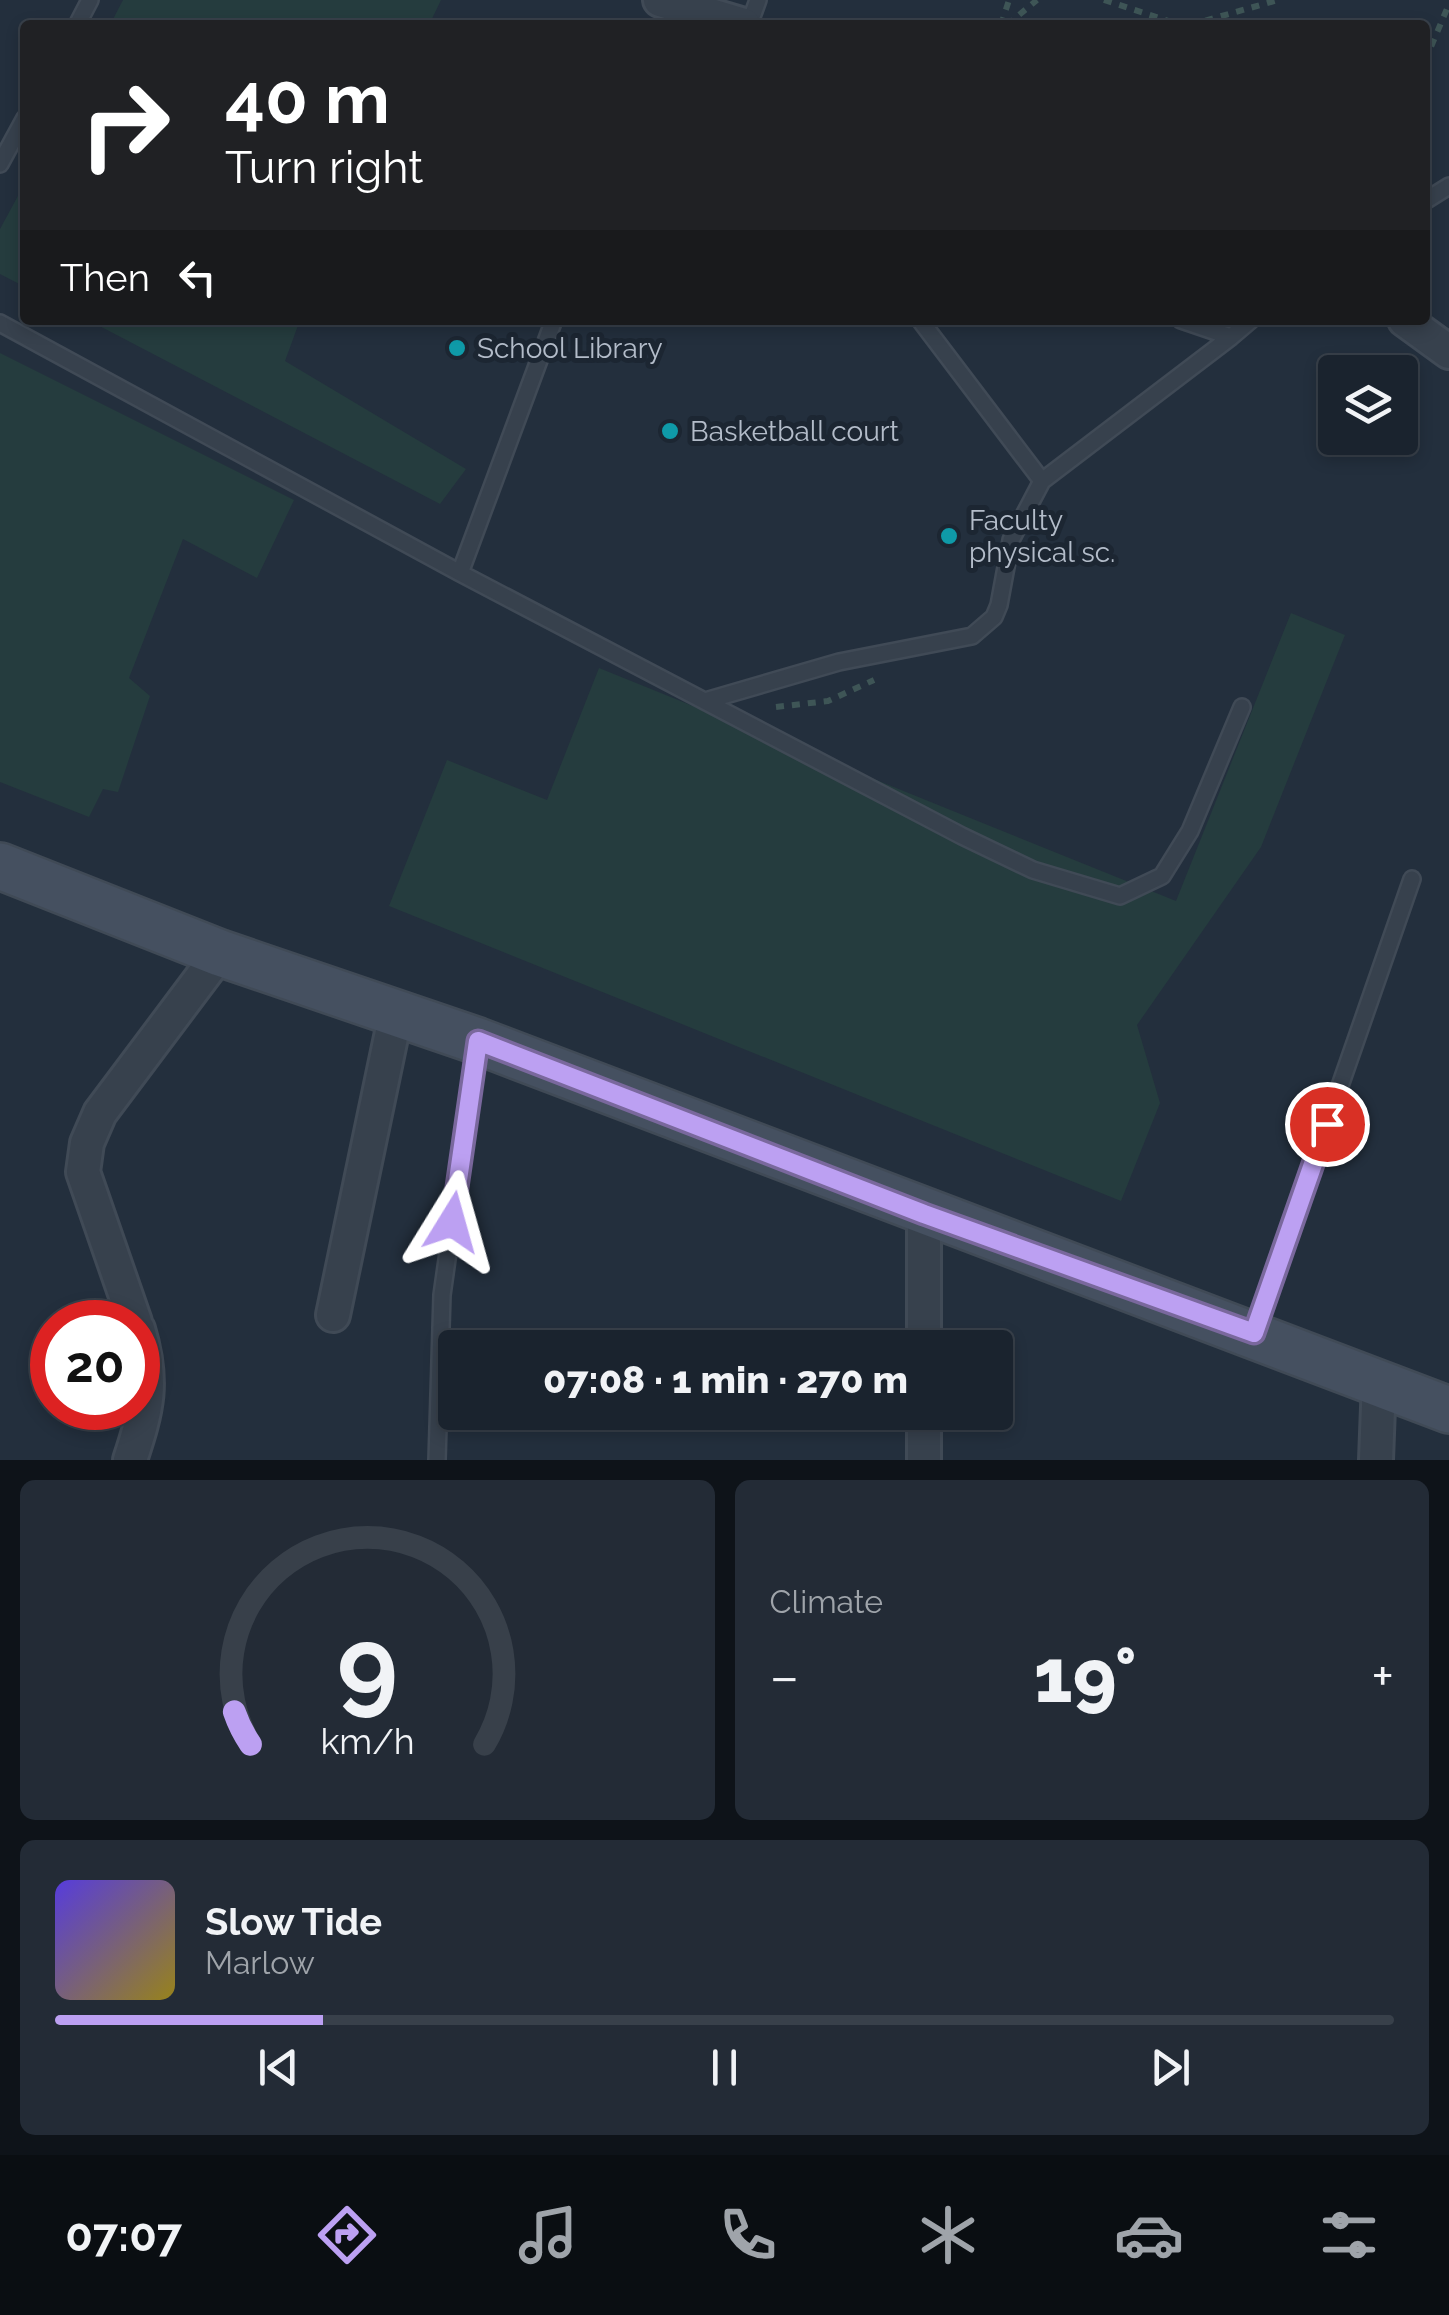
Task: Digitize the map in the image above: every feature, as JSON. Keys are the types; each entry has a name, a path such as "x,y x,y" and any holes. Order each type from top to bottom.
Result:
{"street":[{"path":"668,10 720,20"},
{"path":"1412,325 1449,352"},
{"path":"0,866 220,954 478,1041 924,1214 1254,1333 1449,1410"},
{"path":"127,1300 83,1172 88,1143 100,1113 220,954"},
{"path":"333,1315 396,1013"},
{"path":"924,1214 924,1330"},
{"path":"1376,1460 1379,1381"},
{"path":"130,1460 140,1430"},
{"path":"924,1430 924,1460"}],"lane":[{"path":"0,164 20,127"},
{"path":"0,323 460,573 1033,870 1120,896 1162,876 1190,831 1242,707"},
{"path":"460,573 552,325"},
{"path":"924,325 1042,480"},
{"path":"1196,325 1231,337"},
{"path":"705,701 839,662 972,636 994,618 1010,540 1042,480 1244,325"},
{"path":"1254,1333 1412,879"},
{"path":"437,1460 442,1294 478,1041"}],"path":[{"path":"1011,20 1037,0"},
{"path":"1104,0 1166,20"},
{"path":"1208,20 1278,0"},
{"path":"1430,49 1449,4"}],"green space":[{"path":"123,0 441,0 431,20 113,20"},
{"path":"20,192 20,284 0,274 0,229"},
{"path":"98,325 298,325 285,361 466,469 440,504"},
{"path":"0,353 294,500 257,578 183,539 129,678 150,696 118,792 103,789 89,817 0,782"},
{"path":"1291,613 1345,635 1261,847 1137,1025 1160,1103 1121,1201 389,906 447,760 547,800 599,668 1176,901"}],"place":[{"name":"School Library","path":"457,348"},
{"name":"Basketball court","path":"670,431"},
{"name":"Faculty physical sc.","path":"949,536"}],"route":[{"path":"452,1222 478,1041 924,1214 1254,1333 1327,1124"}]}
